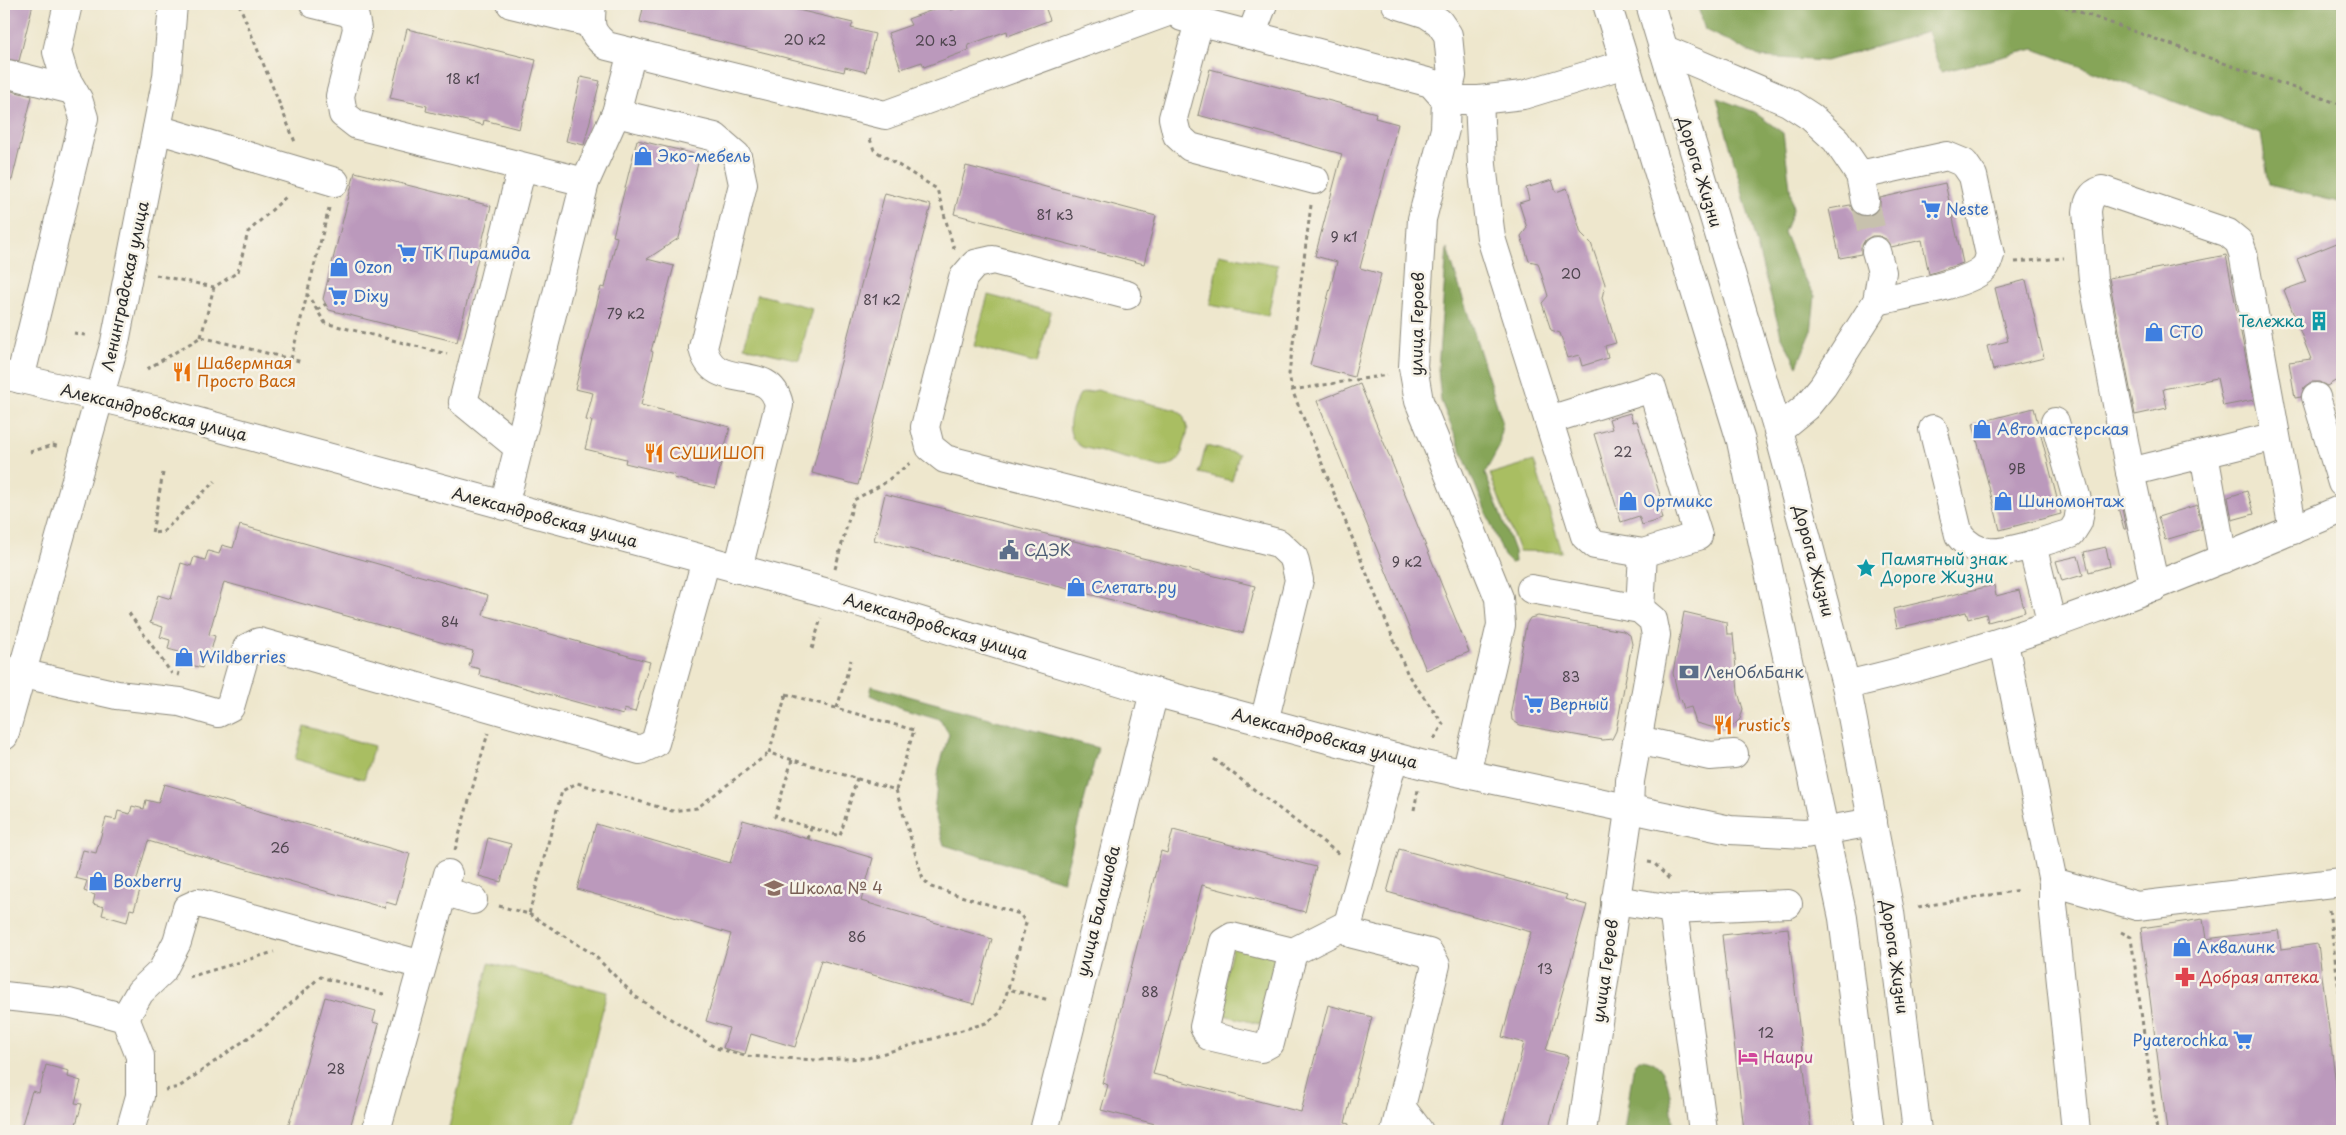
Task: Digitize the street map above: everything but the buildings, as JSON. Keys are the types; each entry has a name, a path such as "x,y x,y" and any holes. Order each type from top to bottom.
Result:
{"street":[{"path":"12,377 84,118 78,98 64,75 57,52 68,4"},
{"name":"Ленинградская улица","path":"4,736 20,673 115,342 166,77 173,4"},
{"path":"314,4 347,12 355,18 357,29 340,96 343,114 357,125 585,182"},
{"path":"511,4 591,13 594,36 607,46 886,115 1157,8 1199,22 1431,83 1446,100 1479,100 1523,95 1625,64"},
{"path":"1251,35 1263,4"},
{"name":"улица Героев","path":"1396,4 1427,14 1439,22 1448,35 1452,76 1446,100 1445,129 1422,219 1413,368 1419,401 1499,598 1501,625 1466,774"},
{"path":"1607,4 1741,442 1842,918 1870,1131"},
{"name":"Дорога Жизни","path":"1650,4 1778,430 1846,685 1890,912 1917,1131"},
{"path":"1199,22 1173,118 1177,135 1190,147 1315,180"},
{"path":"1663,48 1796,107 1811,117 1836,140 1862,188 1947,156 1964,162 1974,176 1990,255 1987,264 1982,270 1966,279 1877,301"},
{"path":"504,506 585,182 616,113 632,52"},
{"path":"8,74 72,90"},
{"path":"1479,100 1482,165 1491,238 1585,536 1596,545 1643,553 1698,536 1652,388 1549,420"},
{"path":"616,113 715,137 737,156 743,184 703,348 706,361 716,371 766,383 776,392 778,404 738,569"},
{"path":"157,129 309,176 335,182"},
{"path":"519,448 463,402 522,167"},
{"path":"2155,587 2130,472 2093,279 2088,202 2094,193 2102,190 2228,233 2239,242 2293,530"},
{"path":"1778,430 1806,407 1823,386 1877,301 1882,272 1876,250"},
{"path":"1128,295 994,260 975,264 962,278 925,427 930,447 945,459 1278,543 1294,558 1300,580 1264,722"},
{"name":"Александровская улица","path":"12,377 158,411 837,596 1154,692 1394,758 1629,810 1730,830 1805,834 1873,822"},
{"path":"2316,397 2342,484"},
{"path":"1932,430 1958,535 1968,546 1982,551 1999,553 2071,533 2078,522 2080,510 2055,422"},
{"path":"2130,472 2276,436"},
{"path":"2204,454 2224,559"},
{"path":"1846,685 1911,670 2004,643 2052,626 2155,587 2342,509"},
{"path":"2032,545 2052,626"},
{"path":"1531,589 1640,610 1643,553"},
{"path":"20,673 117,696 180,702 218,713 230,707 247,648 259,642 640,750 654,742 706,560"},
{"name":"улица Героев","path":"1582,1131 1629,810 1630,781 1656,635 1653,620 1640,610"},
{"path":"2004,643 2053,882 2053,904 2076,1131"},
{"name":"улица Балашова","path":"1044,1131 1154,692"},
{"path":"1638,740 1710,756 1734,754"},
{"path":"1394,758 1348,924 1353,934 1428,953 1436,965 1398,1119 1419,1131"},
{"path":"2053,882 2137,906 2342,882"},
{"path":"376,1131 446,883 473,900"},
{"path":"1616,900 1673,909 1788,904"},
{"path":"125,1018 140,992 162,970 177,942 187,908 198,903 422,965"},
{"path":"1673,909 1703,1131"},
{"path":"1292,952 1348,924"},
{"path":"4,996 69,1003 125,1018"},
{"path":"125,1018 140,1056 140,1096 130,1131"}],"path":[{"path":"154,275 214,287 238,272 248,232 309,176 239,4"},
{"path":"2057,4 2342,105"},
{"path":"862,109 874,150 937,190 962,278"},
{"path":"1315,180 1289,374 1292,390 1408,675 1443,724 1432,744"},
{"path":"291,360 335,182"},
{"path":"1987,264 2090,255"},
{"path":"202,337 214,287"},
{"path":"308,294 325,323 473,360"},
{"path":"317,310 326,304"},
{"path":"74,333 92,337"},
{"path":"148,369 202,337 303,362"},
{"path":"1292,390 1390,375"},
{"path":"30,452 52,445 60,447"},
{"path":"833,575 854,500 883,484 930,447"},
{"path":"163,473 152,532 163,532 215,481"},
{"path":"812,649 823,610"},
{"path":"129,613 177,681"},
{"path":"837,708 851,660"},
{"path":"473,900 529,914 593,954 636,997 716,1048 745,1056 818,1060 868,1058 986,1023 1000,1013 1026,923 1020,914 931,887 923,879 896,790 914,730 786,694 769,753 697,808 672,811 577,783 562,792 529,914"},
{"path":"446,883 494,709"},
{"path":"769,753 896,790"},
{"path":"1214,759 1362,871"},
{"path":"792,760 775,817 811,828 840,836 857,778"},
{"path":"1414,810 1419,787"},
{"path":"808,839 811,828"},
{"path":"1640,860 1654,863 1671,880 1673,909"},
{"path":"1918,907 2020,890"},
{"path":"2329,909 2342,1014"},
{"path":"2121,932 2132,937 2157,1131"},
{"path":"162,970 188,978 278,951"},
{"path":"140,1096 180,1087 269,1023 320,977 412,1002"},
{"path":"1008,989 1051,1000"}],"green space":[{"path":"1697,4 2342,4 2342,203 2269,185 2261,134 2034,49 1941,72 1927,32 1826,61 1761,57 1705,30"},
{"path":"1717,98 1754,112 1783,133 1793,210 1784,232 1800,271 1815,296 1811,333 1797,366 1781,335"},
{"path":"1447,248 1502,421 1499,447 1485,473 1514,551 1515,562 1511,563 1504,556 1441,401 1438,369"},
{"path":"1219,254 1278,265 1268,316 1210,305"},
{"path":"757,294 812,308 799,360 744,347"},
{"path":"988,295 1051,312 1037,363 974,346"},
{"path":"1097,390 1176,410 1183,415 1188,430 1181,456 1176,462 1169,466 1161,467 1082,447 1076,442 1070,430 1073,408 1080,394"},
{"path":"1206,446 1239,454 1232,481 1199,473"},
{"path":"1534,461 1562,552 1519,551 1490,474"},
{"path":"872,686 1098,748 1063,881 944,845 934,811 939,768 949,734 940,719 895,706 870,695"},
{"path":"304,726 374,746 364,779 295,759"},
{"path":"1233,946 1284,959 1267,1026 1216,1013"},
{"path":"489,963 607,992 573,1131 448,1131"},
{"path":"1638,1059 1650,1061 1658,1066 1664,1074 1668,1085 1674,1131 1624,1131 1633,1069"}],"tunnel":[{"path":"1865,201 1876,251"}],"place":[{"name":"Эко-мебель","path":"643,156"},
{"name":"Neste","path":"1931,209"},
{"name":"ТК Пирамида","path":"407,253"},
{"name":"Ozon","path":"339,267"},
{"name":"Dixy","path":"338,296"},
{"name":"Тележка","path":"2319,321"},
{"name":"СТО","path":"2154,332"},
{"name":"Шавермная Просто Вася","path":"182,372"},
{"name":"Автомастерская","path":"1982,429"},
{"name":"СУШИШОП","path":"654,453"},
{"name":"Ортмикс","path":"1628,501"},
{"name":"Шиномонтаж","path":"2003,501"},
{"name":"СДЭК","path":"1009,550"},
{"name":"Памятный знак Дороге Жизни","path":"1866,568"},
{"name":"Слетать.ру","path":"1076,587"},
{"name":"Wildberries","path":"184,657"},
{"name":"ЛенОблБанк","path":"1689,672"},
{"name":"Верный","path":"1534,704"},
{"name":"rustic’s","path":"1723,725"},
{"name":"Boxberry","path":"98,881"},
{"name":"Школа № 4","path":"774,888"},
{"name":"Аквалинк","path":"2182,947"},
{"name":"Добрая аптека","path":"2185,977"},
{"name":"Pyaterochka","path":"2243,1040"},
{"name":"Наири","path":"1748,1057"}]}
